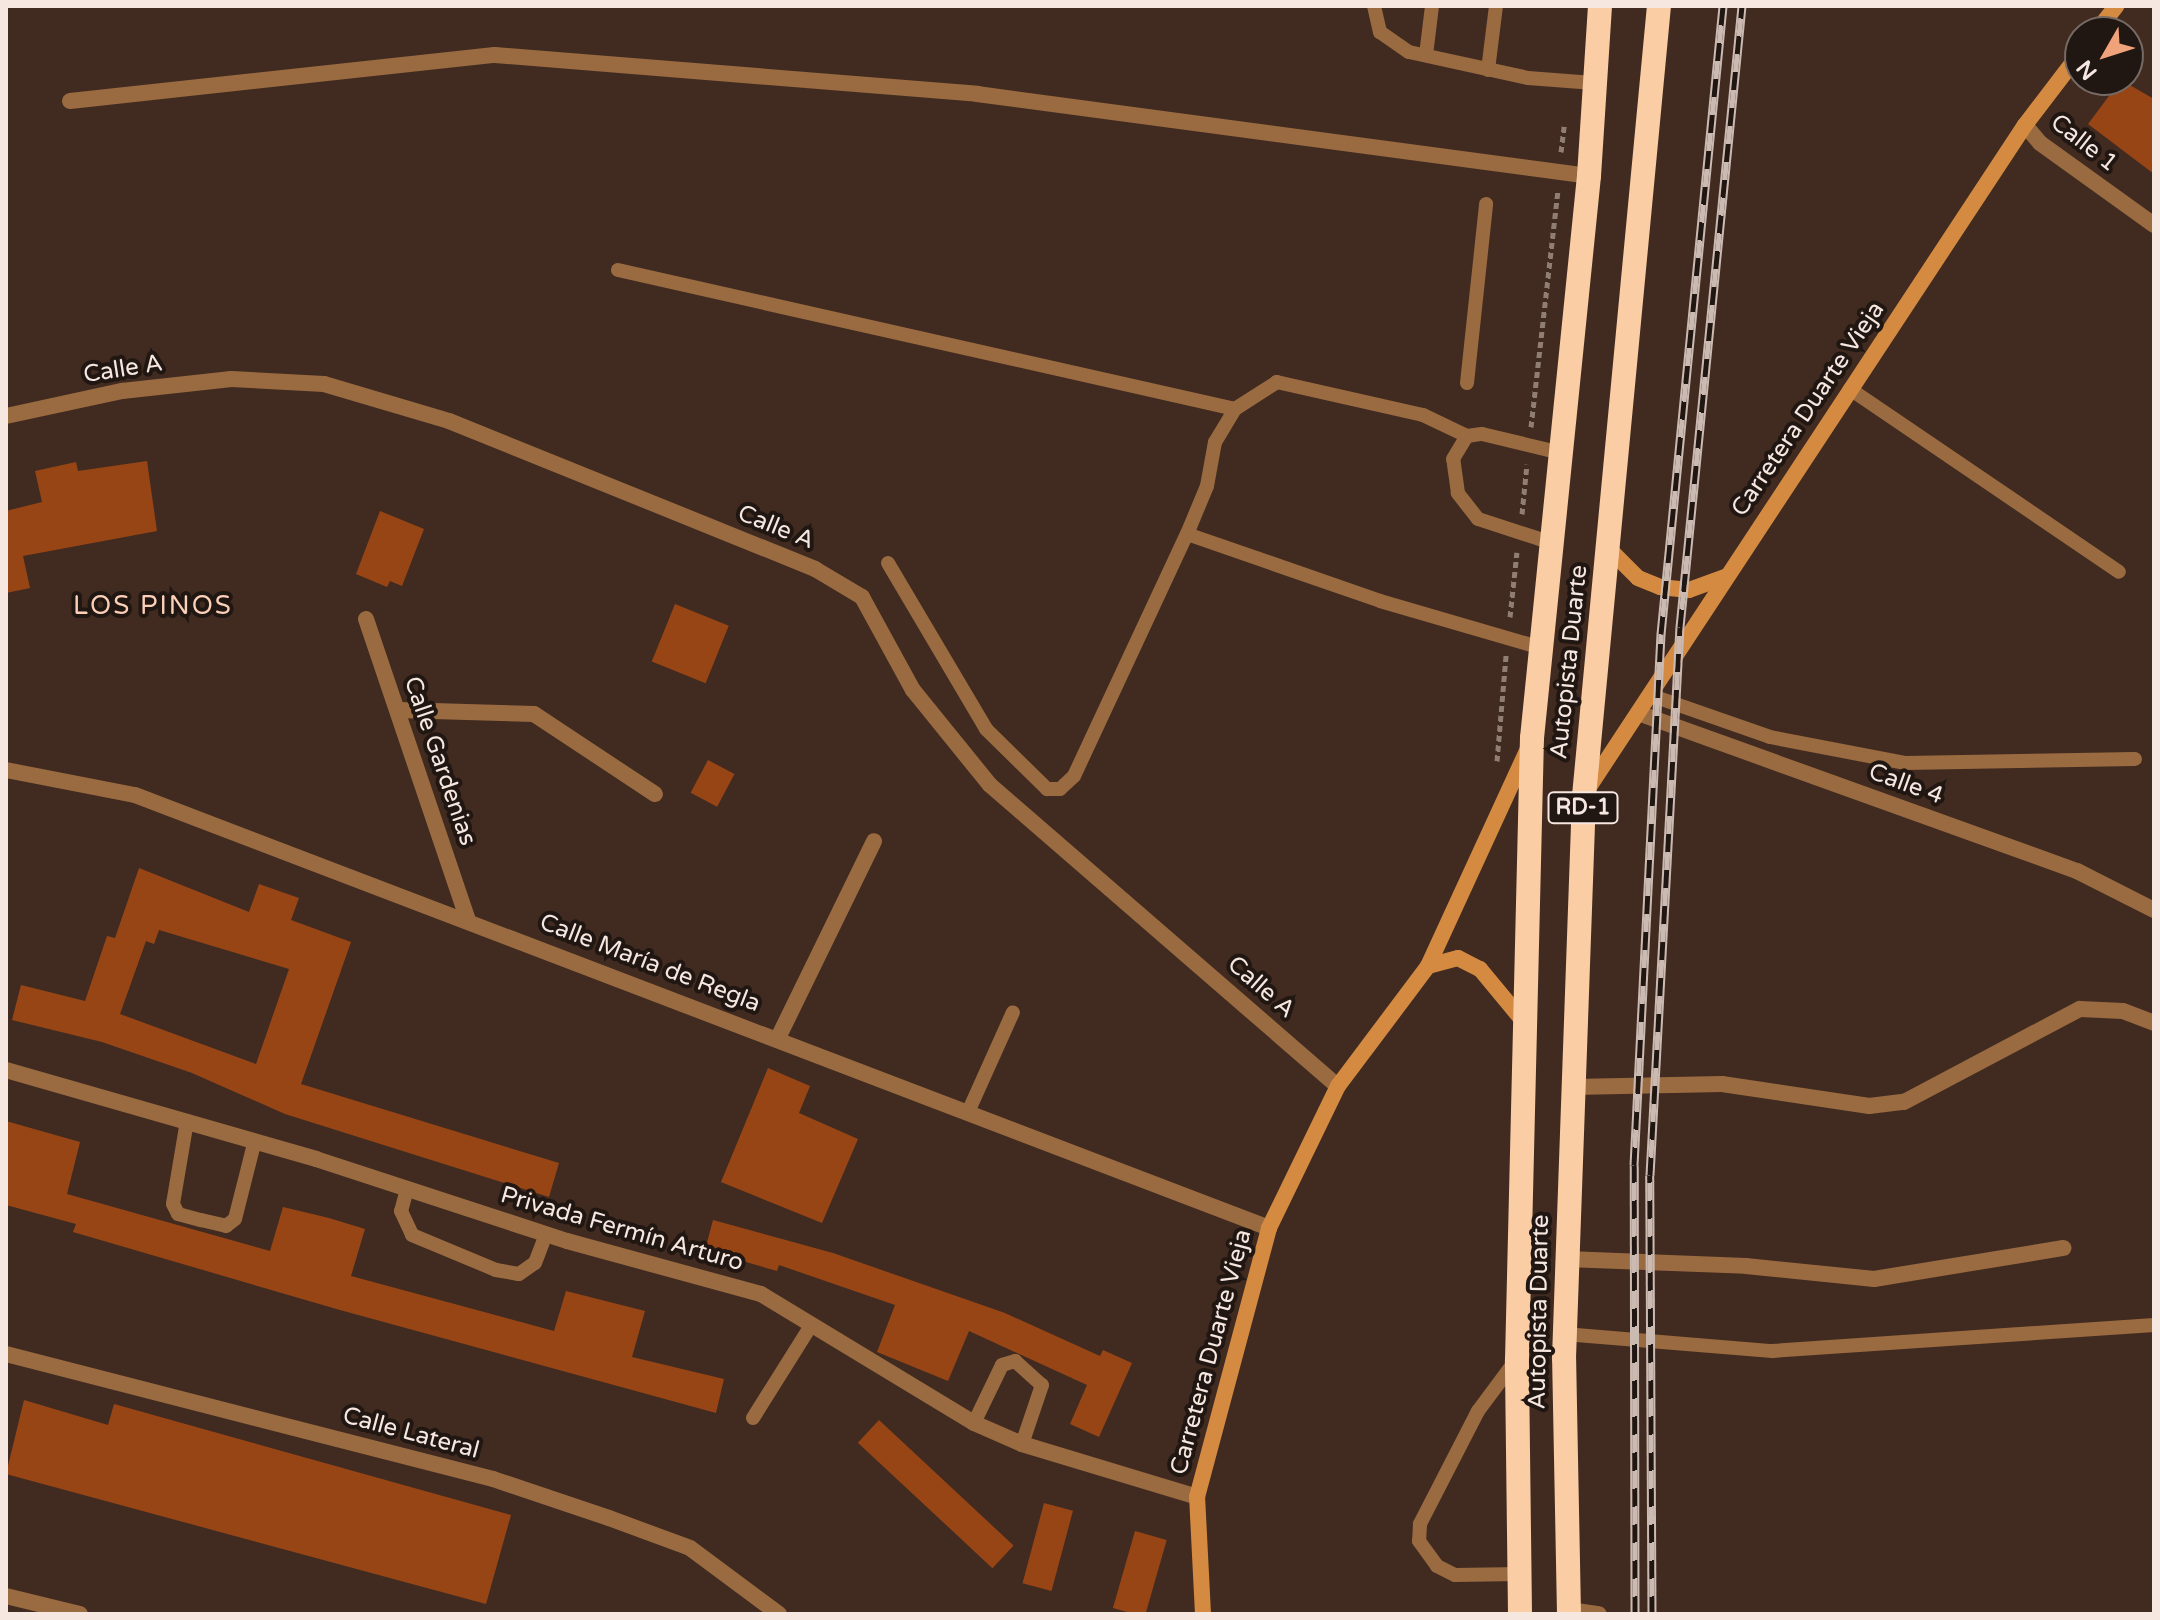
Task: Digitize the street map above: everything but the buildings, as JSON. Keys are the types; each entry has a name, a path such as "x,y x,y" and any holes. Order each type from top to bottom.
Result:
{"highway":[{"name":"Autopista Duarte","path":"1520,1614 1517,1360 1532,738 1589,176 1600,6"},
{"name":"Autopista Duarte","path":"1569,1612 1564,1334 1584,796 1659,6"}],"main road":[{"name":"Carretera Duarte Vieja","path":"1584,796 2025,125 2064,74"},
{"path":"1608,548 1638,578 1660,587 1689,590 1726,576"},
{"name":"Carretera Duarte Vieja","path":"1203,1614 1197,1497 1269,1228 1338,1086 1428,966 1532,738"},
{"path":"1428,966 1458,958 1480,969 1525,1024"}],"street":[{"path":"70,101 495,55 977,94 1589,176"},
{"name":"Calle 1","path":"2025,125 2040,143 2154,225"},
{"name":"Calle A","path":"6,416 122,391 231,379 324,384 449,421 815,569 862,597 913,690 990,785 1338,1086"},
{"name":"Calle Gardenias","path":"366,619 467,918"},
{"path":"398,710 534,714 655,794"},
{"name":"Calle 4","path":"1638,713 2077,871 2154,910"},
{"name":"Calle María de Regla","path":"6,770 135,795 467,918 1269,1228"},
{"path":"778,1038 874,841"},
{"path":"1573,1087 1722,1084 1869,1106 1904,1102 2080,1009 2123,1011 2154,1023"},
{"name":"Privada Fermín Arturo","path":"6,1070 255,1140 546,1235 761,1294 810,1327 974,1423 1022,1444 1197,1497"},
{"path":"1567,1259 1746,1266 1874,1279 2063,1248"},
{"name":"Calle Lateral","path":"6,1354 551,1499 690,1548 779,1614"},
{"path":"6,1596 80,1614"},
{"path":"1569,1612 1599,1614"}],"lane":[{"path":"1374,6 1380,32 1409,52 1568,84 1594,83"},
{"path":"1426,55 1432,6"},
{"path":"1488,70 1496,6"},
{"path":"1467,383 1486,204"},
{"path":"618,270 1235,409"},
{"path":"888,563 986,729 1047,789 1060,789 1074,776 1187,534 1207,486 1215,442 1235,409 1277,382 1423,415 1467,436 1561,453"},
{"path":"1850,389 2119,572"},
{"path":"1467,436 1453,459 1458,493 1478,519 1552,543"},
{"path":"1187,534 1507,640 1542,648"},
{"path":"1650,695 1770,737 1905,763 2135,759"},
{"path":"969,1110 1013,1012"},
{"path":"187,1121 173,1204 178,1214 226,1226 235,1219 255,1140"},
{"path":"407,1189 401,1211 412,1235 496,1270 519,1274 535,1263 546,1235"},
{"path":"1564,1334 1772,1351 2154,1325"},
{"path":"753,1418 810,1327"},
{"path":"1517,1360 1478,1411 1420,1524 1419,1541 1437,1566 1455,1575 1519,1574"},
{"path":"974,1423 1002,1365 1015,1361 1042,1385 1022,1444"}],"path":[{"path":"1497,773 1507,640 1568,84"}],"railway":[{"path":"1635,1614 1634,1165 1661,634 1723,6"},
{"path":"1652,1614 1650,1175 1680,627 1742,6"}],"district":[{"name":"LOS PINOS","path":"153,606"}]}
